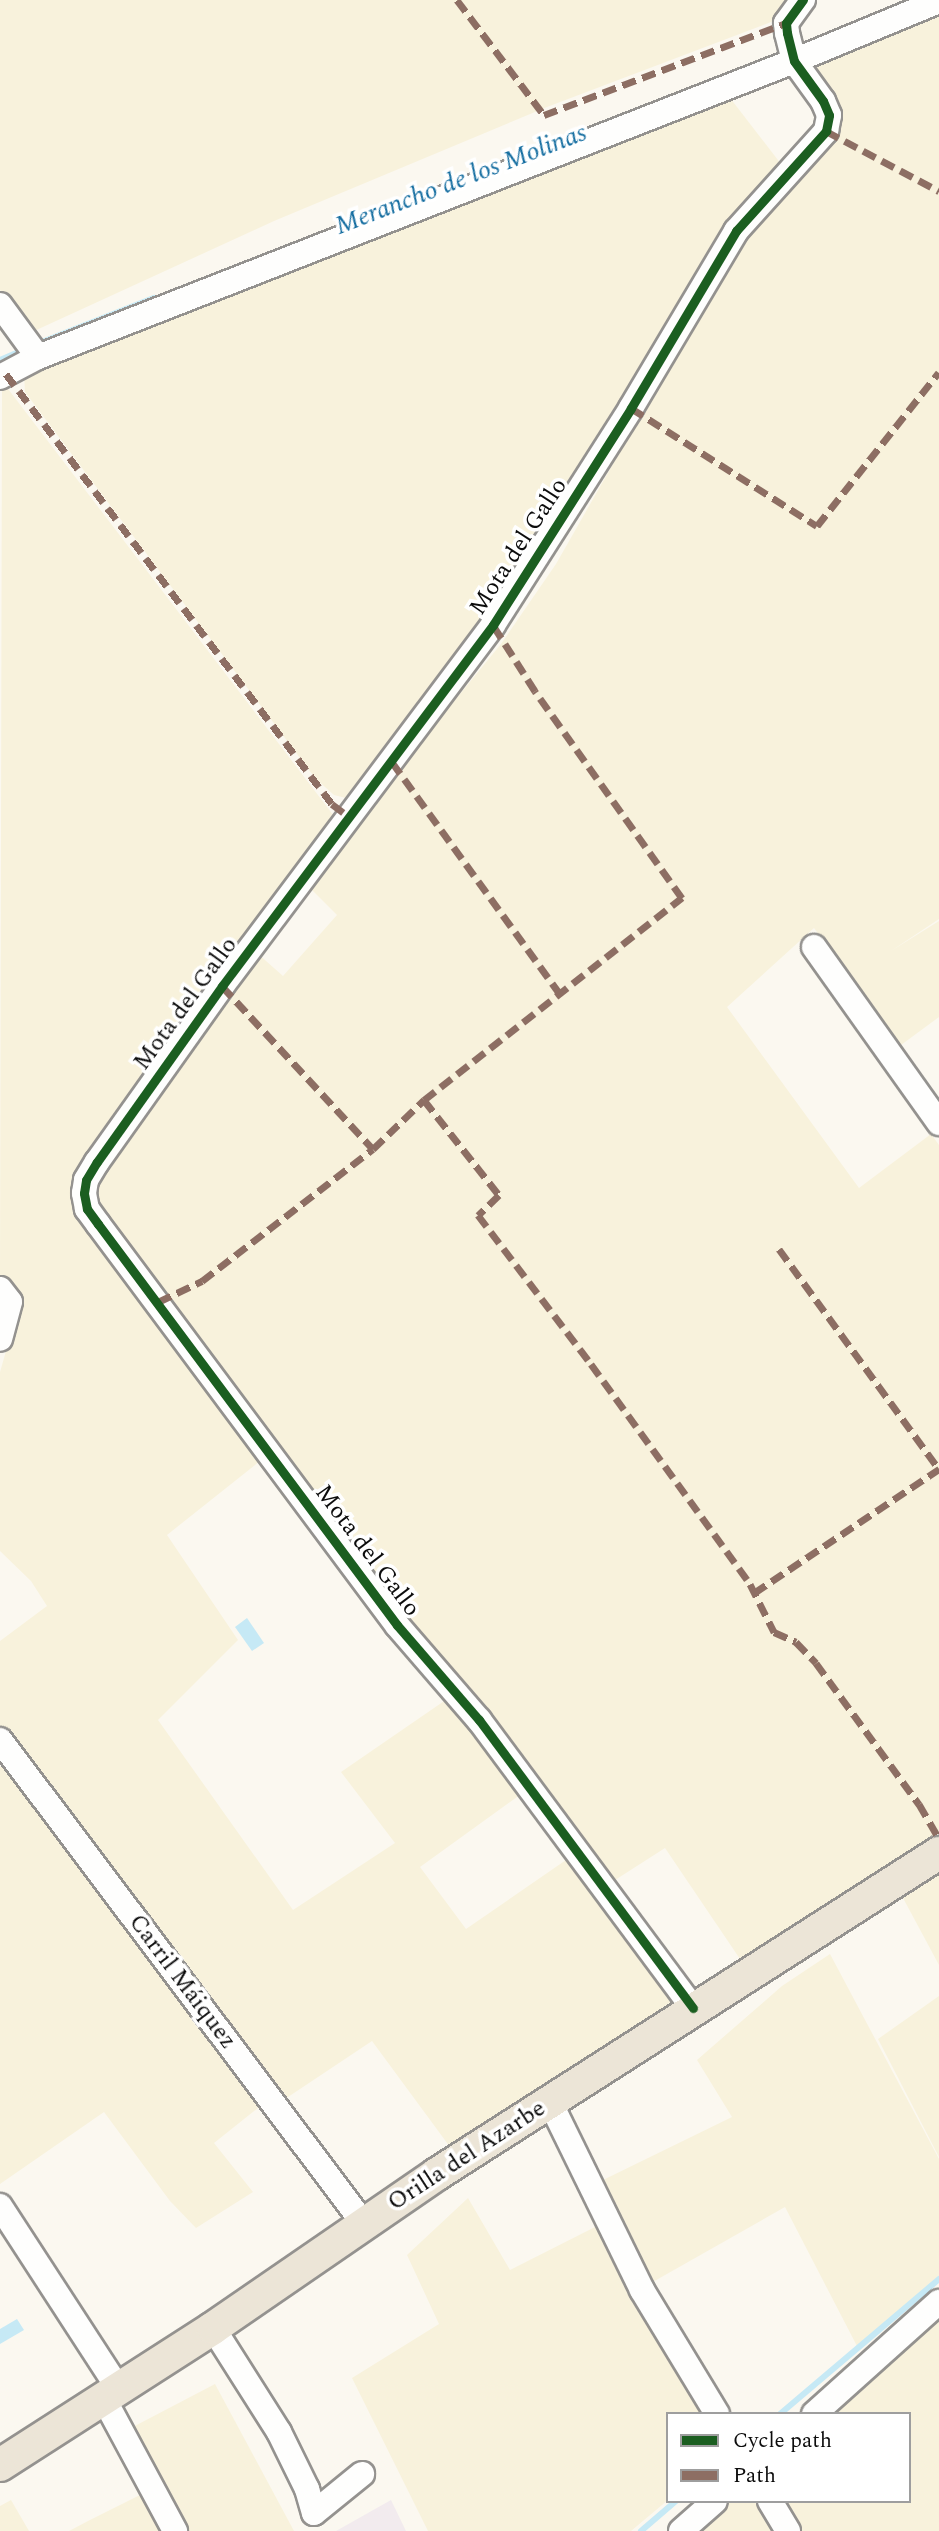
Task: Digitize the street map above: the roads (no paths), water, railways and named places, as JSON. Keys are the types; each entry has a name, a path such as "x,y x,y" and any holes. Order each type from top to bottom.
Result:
{"main road":[{"name":"Orilla del Azarbe","path":"0,2465 213,2328 364,2224 693,2008 939,1853"}],"street":[{"path":"790,49 786,23 803,0"},
{"path":"0,377 33,350 790,49 939,1"},
{"name":"Mota del Gallo","path":"693,2008 479,1720 389,1614 97,1224 87,1209 84,1193 86,1180 97,1162 222,986 493,625 631,408 736,231 826,131 829,116 823,101 790,49"},
{"path":"0,305 33,350"},
{"path":"814,947 939,1123"},
{"path":"0,1289 10,1302 0,1339"},
{"name":"Carril Máiquez","path":"0,1740 364,2224"},
{"path":"550,2102 642,2290 716,2412"},
{"path":"0,2206 111,2394 175,2531"},
{"path":"816,2412 939,2302"},
{"path":"213,2328 279,2432 307,2490 314,2513 362,2473"},
{"path":"681,2531 713,2503"},
{"path":"771,2503 788,2531"}],"water":[{"path":"247,1618 264,1643 252,1651 235,1627"},
{"path":"17,2319 24,2330 0,2344 0,2329"}],"waterway":[{"name":"Merancho de los Molinas","path":"37,344 154,298"},
{"name":"Merancho de los Molinas","path":"0,360 24,350"},
{"path":"782,2412 939,2279"},
{"path":"641,2531 674,2503"}]}
